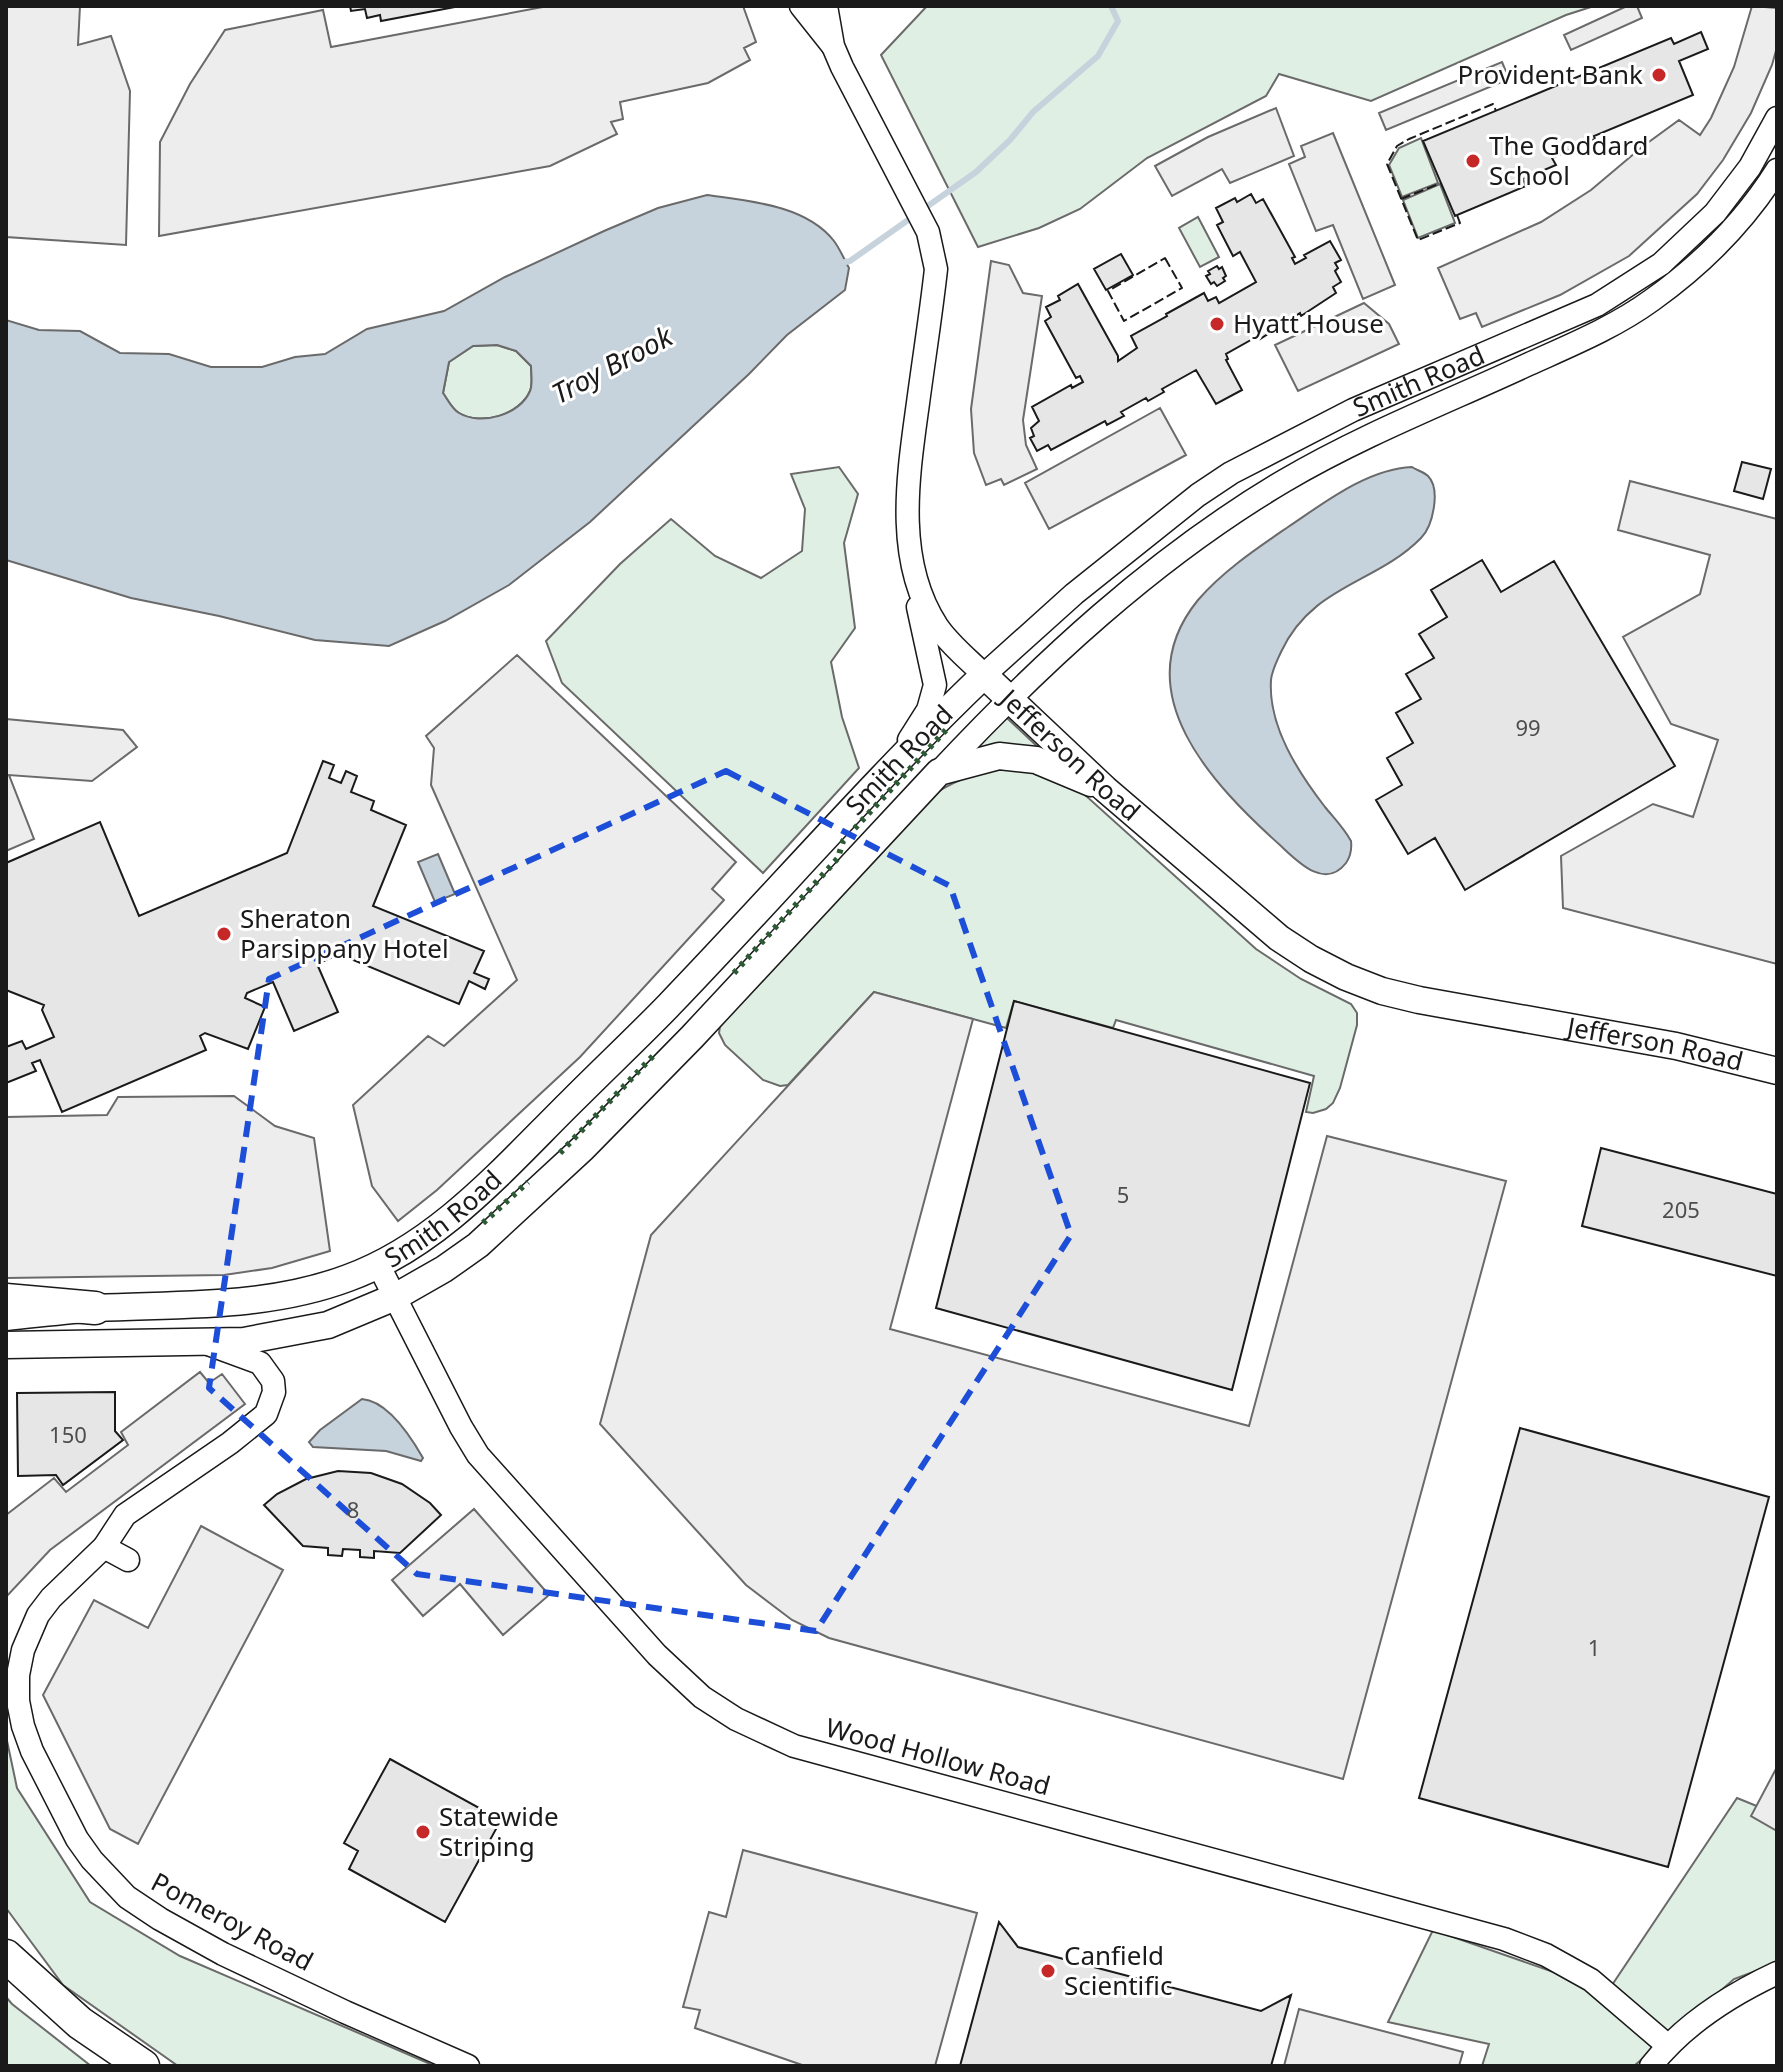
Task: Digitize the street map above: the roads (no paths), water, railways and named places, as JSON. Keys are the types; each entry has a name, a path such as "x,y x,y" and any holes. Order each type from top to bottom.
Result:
{"highway":[{"path":"6,1300 95,1308"},
{"path":"6,1956 80,2023 143,2066"}],"main road":[{"name":"Jefferson Road","path":"984,675 1105,789 1279,938 1346,977 1382,991 1419,1000 1676,1046 1777,1071"},
{"name":"Smith Road","path":"6,1317 95,1308 256,1301 342,1280 379,1266 433,1232 499,1172 669,1004 984,675"},
{"path":"939,772 999,756 1036,760 1105,789"},
{"name":"Smith Road","path":"6,1345 207,1343 244,1341 310,1330 356,1315 444,1269 478,1245 583,1148 692,1037 939,772"}],"street":[{"name":"Jefferson Road","path":"801,6 833,46 928,232 936,269 908,476 910,547 918,581 938,626 984,675"},
{"name":"Jefferson Road","path":"826,6 833,46"},
{"name":"Smith Road","path":"984,675 1074,594 1198,495 1231,473 1353,410 1597,305 1661,264 1715,213 1750,167 1777,118"},
{"name":"Smith Road","path":"939,772 1009,697 1087,627 1207,531 1342,448 1620,321 1680,279 1729,234 1777,170"},
{"path":"890,770 928,710 935,685 909,573 910,547"},
{"name":"Wood Hollow Road","path":"379,1266 461,1427 489,1468 657,1655 702,1697 736,1719 794,1746 1504,1939 1546,1955 1591,1980 1667,2045"},
{"name":"Pomeroy Road","path":"207,1343 260,1363 273,1381 271,1404 266,1414 230,1443 125,1515 104,1547 51,1598 38,1615 23,1650 18,1675 18,1701 32,1751 77,1839 127,1897 223,1954 468,2066"},
{"path":"104,1547 128,1560"},
{"path":"1651,2066 1667,2045 1716,2007 1777,1973"}],"water":[{"path":"707,195 793,212 822,229 836,244 849,268 845,290 787,335 590,522 509,585 445,621 389,646 315,640 131,598 6,560 6,320 39,330 80,331 120,353 169,354 211,367 262,367 295,357 325,354 367,329 444,311 505,277 658,208","holes":["497,345 516,351 531,366 532,379 530,391 518,406 488,418 468,417 454,409 443,393 449,362 473,346"]},
{"path":"1412,467 1428,476 1434,489 1432,517 1421,538 1384,566 1310,612 1294,630 1272,676 1274,714 1287,748 1305,779 1351,841 1351,853 1346,863 1338,871 1321,874 1295,859 1255,822 1205,766 1186,735 1173,702 1170,669 1177,634 1208,589 1264,544 1331,498 1362,481 1395,469"},
{"path":"438,854 455,894 435,902 418,862"},
{"path":"362,1399 381,1406 398,1421 423,1458 421,1461 386,1451 313,1447 309,1442 320,1430"}],"waterway":[{"name":"Troy Brook","path":"841,263 850,261 976,172 1010,140 1033,112 1098,56 1118,21 1111,6"}],"place":[{"name":"Provident Bank","path":"1659,75"},
{"name":"The Goddard School","path":"1473,161"},
{"name":"Hyatt House","path":"1217,324"},
{"name":"Sheraton Parsippany Hotel","path":"224,934"},
{"name":"Statewide Striping","path":"423,1832"},
{"name":"Canfield Scientific","path":"1048,1971"}]}
